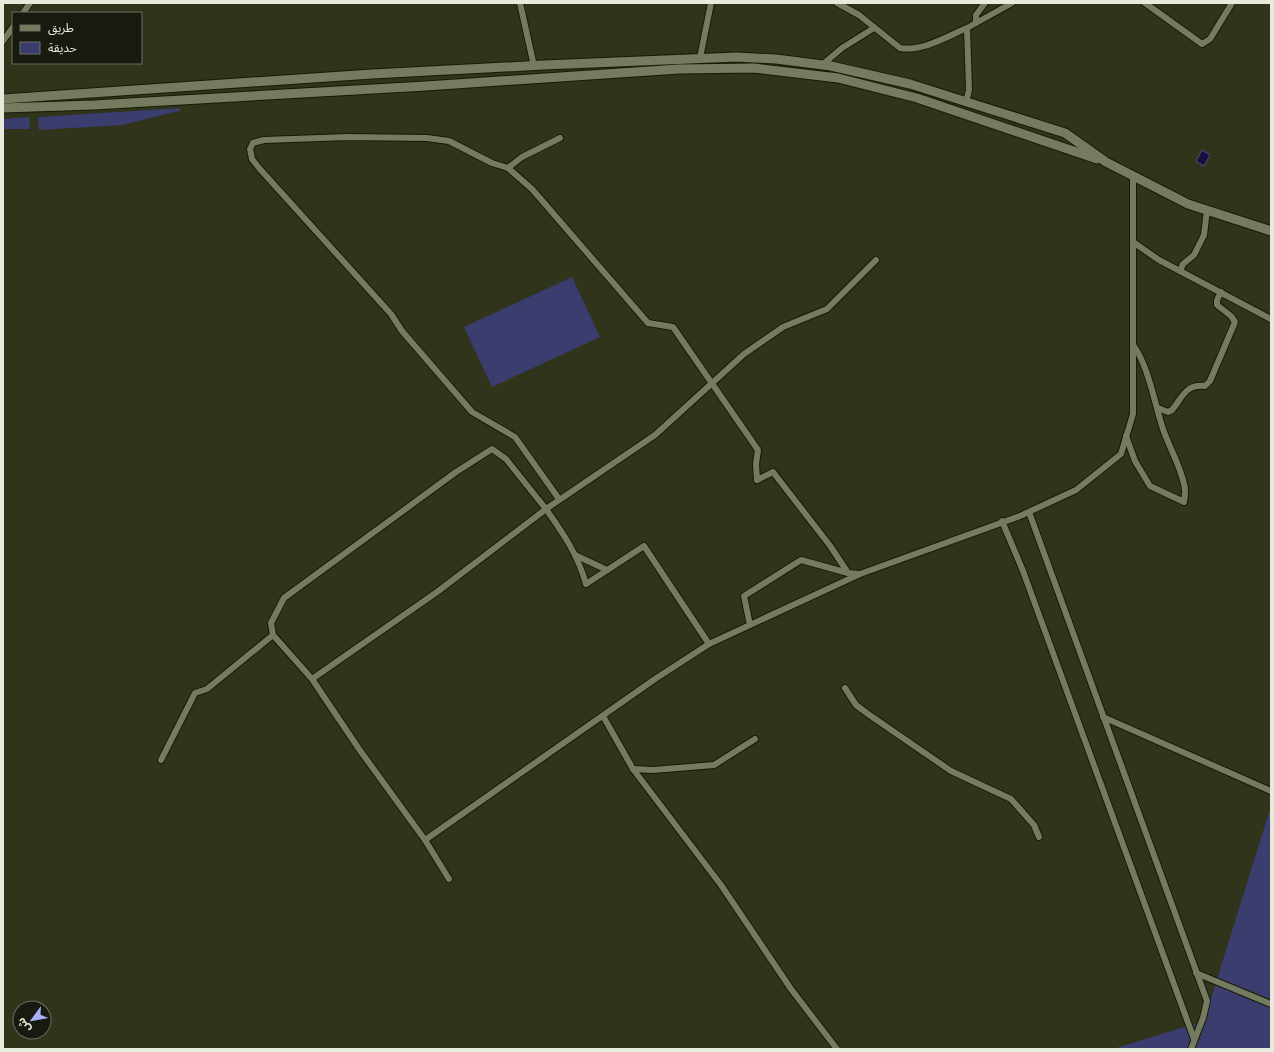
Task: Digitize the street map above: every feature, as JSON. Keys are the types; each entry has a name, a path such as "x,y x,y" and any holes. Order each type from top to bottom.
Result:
{"main road":[{"path":"3,99 372,74 439,72 544,65 700,58 744,57 822,65 910,84 1065,133 1106,162 1188,204 1271,231"},
{"path":"544,65 545,78"},
{"path":"3,108 109,104 472,83 679,69 746,68 838,78 917,98 1106,162"},
{"path":"470,70 475,78 472,83"},
{"path":"439,72 435,76 441,84"}],"street":[{"path":"20,3 24,12"},
{"path":"24,12 30,3"},
{"path":"520,3 534,66"},
{"path":"700,58 711,3"},
{"path":"837,3 860,15 900,48 908,50 933,42 967,28 1012,3"},
{"path":"976,23 976,15 985,3"},
{"path":"1146,3 1196,40 1204,44 1210,39 1232,3"},
{"path":"3,41 12,28"},
{"path":"822,65 842,48 874,28"},
{"path":"966,102 968,90 967,28"},
{"path":"558,499 515,437 472,412 402,331 391,314 259,168 252,159 250,149 253,143 264,140 348,137 427,138 448,141 492,163 508,168 532,189 648,323 673,327 713,382 758,450 756,464 757,480 773,472 780,479 848,573"},
{"path":"508,168 522,157 560,138"},
{"path":"425,840 708,644 750,626 860,574 1029,512 1076,490 1121,454 1133,414 1133,176"},
{"path":"1180,271 1183,264 1194,254 1204,235 1206,230 1205,216 1207,210"},
{"path":"1133,242 1159,260 1271,319"},
{"path":"312,679 437,592 558,499 655,435 744,354 783,327 826,309 876,260"},
{"path":"1158,408 1168,412 1172,410 1188,390 1197,385 1205,386 1210,381 1235,322 1231,316 1217,305 1217,300 1221,292"},
{"path":"1126,436 1135,461 1150,486 1184,502 1185,484 1163,429 1158,408 1141,359 1133,345"},
{"path":"449,879 425,840 359,749 312,679 273,635 271,623 284,598 456,472 492,449 506,460 565,535 575,554 586,584 644,546 708,644"},
{"path":"1029,512 1207,1001 1203,1018 1191,1049"},
{"path":"1002,521 1028,586 1194,1039"},
{"path":"575,554 607,570"},
{"path":"750,626 744,596 801,560 848,573 860,574"},
{"path":"161,760 195,692 207,689 273,635"},
{"path":"845,688 856,705 951,771 1011,799 1034,825 1039,837"},
{"path":"603,716 633,769 722,885 791,989 837,1049"},
{"path":"1103,717 1271,791"},
{"path":"633,769 653,770 714,765 755,739"},
{"path":"1196,973 1271,1004"}],"green space":[{"path":"181,108 179,111 122,125 39,130 38,117"},
{"path":"29,117 30,129 3,129 3,119"},
{"path":"572,277 600,337 492,387 464,327"},
{"path":"1271,806 1271,1049 1113,1049 1204,1021"}],"shaded area":[{"path":"1202,150 1210,155 1204,166 1196,161"}]}
